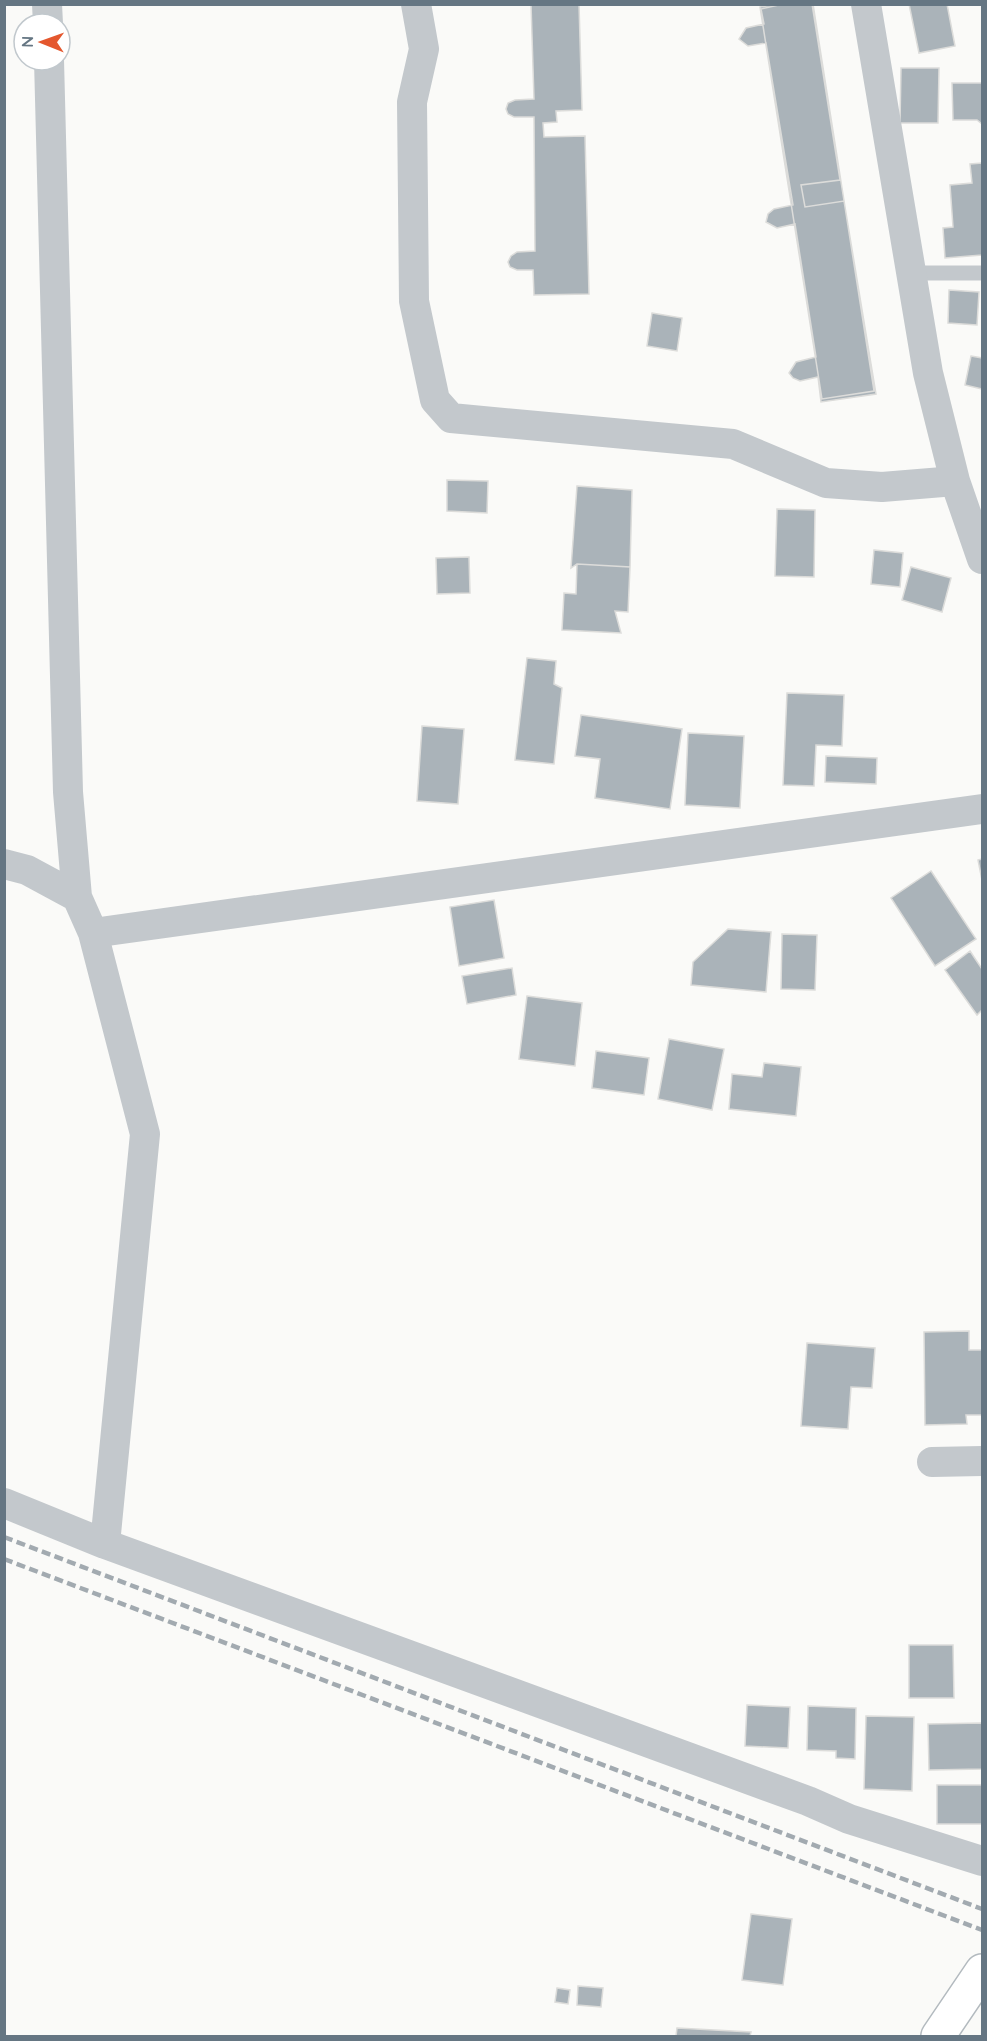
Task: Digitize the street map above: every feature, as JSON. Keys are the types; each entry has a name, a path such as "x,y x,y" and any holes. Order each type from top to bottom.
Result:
{"main road":[{"path":"938,2037 982,1971"}],"street":[{"path":"416,4 424,49 412,102 414,301 435,400 451,418 733,444 826,483 882,488 955,481"},
{"path":"866,4 928,373 955,481 982,559"},
{"path":"49,72 68,792 77,897 93,933 145,1134 105,1544"},
{"path":"93,933 982,809"},
{"path":"4,864 27,870 77,897"},
{"path":"932,1462 982,1461"},
{"path":"4,1503 105,1544 808,1800 849,1818 982,1861"}],"lane":[{"path":"911,273 982,273"}],"building":[{"path":"531,4 579,4 582,110 556,111 557,122 543,123 544,137 585,136 589,294 534,295 533,270 517,270 510,267 508,262 517,252 535,251 534,117 514,117 508,114 506,109 508,103 515,100 534,99"},
{"path":"778,4 813,4 874,391 822,399 760,7"},
{"path":"783,4 812,4 840,180 801,185 805,207 844,201 876,394 821,402 818,377 800,381 789,373 796,362 816,357 795,224 777,228 766,222 768,214 774,209 793,205 766,43 748,46 739,39 746,28 764,24 761,9"},
{"path":"909,4 947,4 955,46 919,53"},
{"path":"901,68 939,68 938,123 900,123"},
{"path":"952,83 982,83 982,124 977,120 953,120"},
{"path":"982,163 982,255 945,258 943,228 953,227 950,185 972,183 970,164"},
{"path":"949,290 979,292 977,325 948,323"},
{"path":"652,313 682,318 677,351 647,346"},
{"path":"971,356 982,358 982,389 965,385"},
{"path":"447,480 488,481 487,513 447,511"},
{"path":"577,486 632,490 630,567 577,564 571,568"},
{"path":"777,509 815,510 814,577 775,576"},
{"path":"874,550 903,553 900,587 871,584"},
{"path":"469,557 470,593 437,594 436,558"},
{"path":"577,564 630,567 628,612 615,611 621,633 562,630 564,593 576,594"},
{"path":"911,567 951,578 942,612 902,600"},
{"path":"527,658 556,661 554,684 562,688 554,764 515,760"},
{"path":"787,693 844,695 842,746 816,745 814,786 783,785"},
{"path":"581,715 682,729 670,809 595,798 600,759 575,756"},
{"path":"422,726 464,729 458,804 417,801"},
{"path":"688,733 744,736 740,808 685,805"},
{"path":"826,756 877,758 876,784 825,782"},
{"path":"982,859 982,880 978,860"},
{"path":"931,871 976,939 935,966 891,898"},
{"path":"494,900 504,958 459,966 450,907"},
{"path":"728,929 771,932 766,992 691,985 693,962"},
{"path":"782,934 817,935 815,990 781,989"},
{"path":"970,951 982,969 982,1010 977,1015 945,970"},
{"path":"512,968 516,995 467,1004 462,976"},
{"path":"527,996 582,1003 575,1066 519,1059"},
{"path":"669,1039 724,1049 712,1110 658,1099"},
{"path":"596,1051 649,1058 644,1095 592,1088"},
{"path":"764,1063 801,1067 796,1116 729,1109 732,1074 762,1077"},
{"path":"969,1331 969,1350 982,1350 982,1415 966,1415 967,1424 925,1425 924,1332"},
{"path":"807,1343 875,1348 872,1388 851,1387 848,1429 801,1426"},
{"path":"909,1645 953,1645 954,1698 909,1698"},
{"path":"747,1705 790,1707 788,1748 745,1746"},
{"path":"808,1706 856,1708 855,1759 836,1758 836,1751 807,1750"},
{"path":"866,1716 914,1717 912,1791 864,1789"},
{"path":"982,1723 982,1769 929,1770 928,1724"},
{"path":"937,1785 982,1785 982,1824 937,1824"},
{"path":"751,1914 792,1919 783,1985 742,1980"},
{"path":"578,1986 603,1988 601,2007 577,2005"},
{"path":"557,1988 570,1990 568,2004 555,2002"},
{"path":"677,2028 751,2032 750,2036 676,2036"}],"railway":[{"path":"4,1537 982,1909"},
{"path":"4,1559 982,1930"}]}
